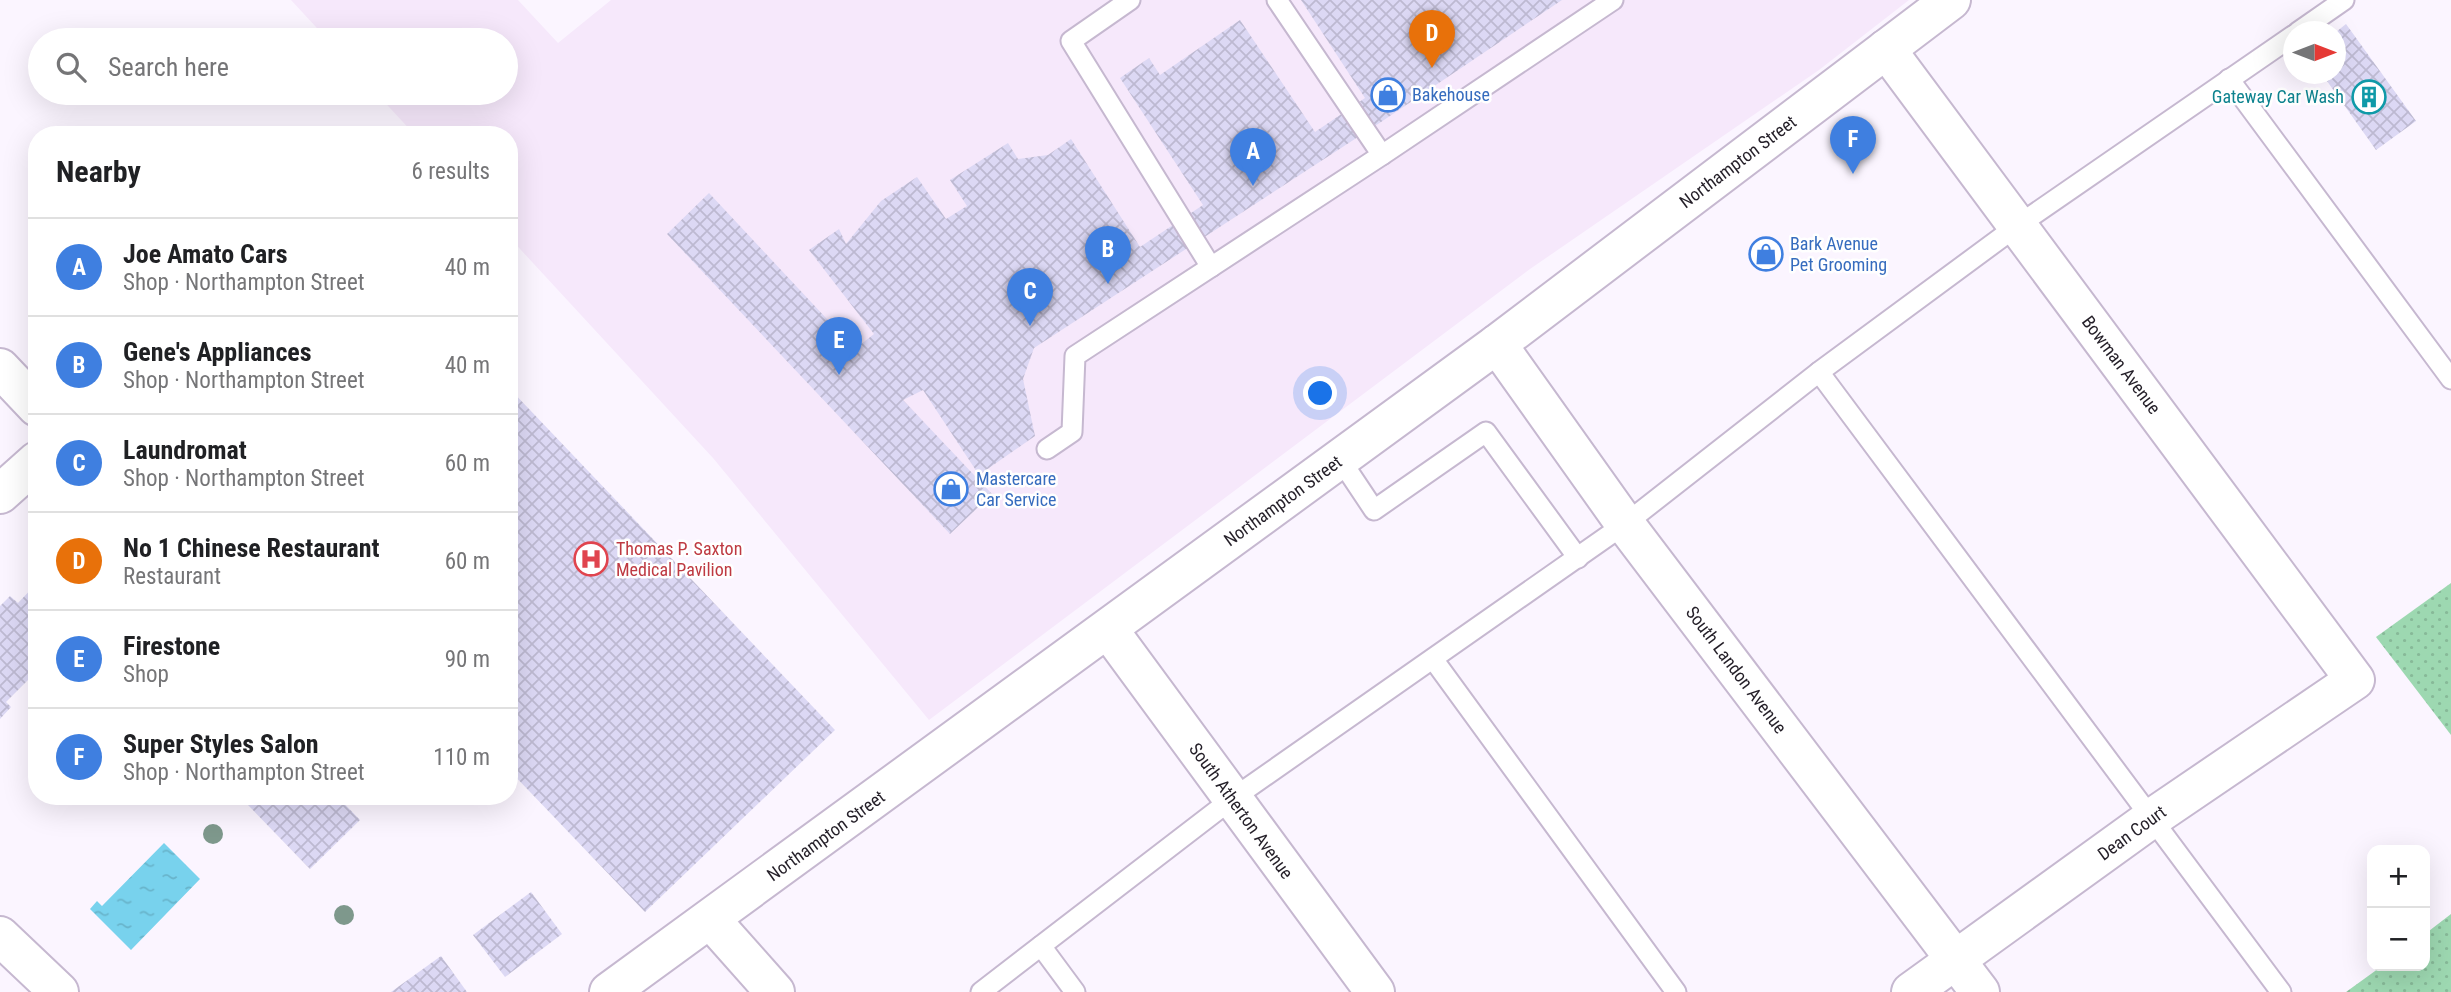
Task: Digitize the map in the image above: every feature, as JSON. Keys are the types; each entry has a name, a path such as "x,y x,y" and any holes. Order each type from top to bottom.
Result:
{"street":[{"name":"Northampton Street","path":"609,992 1497,344 1951,0"},
{"name":"Bowman Avenue","path":"1886,50 2356,680"},
{"name":"South Landon Avenue","path":"1497,344 1625,524 1980,992"},
{"path":"0,368 28,398"},
{"path":"0,494 28,469"},
{"name":"South Atherton Avenue","path":"1108,629 1376,992"},
{"name":"Dean Court","path":"1911,992 2152,818 2356,680"},
{"path":"711,920 775,992"},
{"path":"0,936 60,992"}],"lane":[{"path":"1130,0 1071,41 1211,267"},
{"path":"1277,0 1382,155"},
{"path":"1047,449 1072,432 1075,356 1613,0"},
{"path":"2314,21 2344,0"},
{"path":"981,992 1232,799 1625,524 1819,372 2017,226 2283,42"},
{"path":"2229,79 2451,379"},
{"path":"1819,372 2281,992"},
{"path":"1340,459 1374,510 1486,432 1578,558"},
{"path":"1433,659 1675,992"},
{"path":"1041,946 1075,992"}],"shaded area":[{"path":"291,0 518,0 558,43 611,0 1909,0 1819,70 1530,269 929,720 713,458 518,247 518,126 407,126 387,105 518,105 518,28 317,28"}],"green space":[{"path":"2451,583 2451,735 2376,637"},
{"path":"2451,914 2451,992 2346,992 2375,971 2430,971 2430,930"}],"water":[{"path":"164,843 200,879 131,950 90,909 97,901 102,906"}],"building":[{"path":"1301,0 1562,0 1381,122 1034,348 1023,379 1035,436 979,475 923,390 903,400 992,494 950,534 667,234 709,193 855,349 874,334 809,250 839,229 846,244 881,201 917,177 946,219 967,206 950,180 1008,143 1018,159 1048,155 1071,139 1140,247 1203,205 1120,78 1149,58 1160,75 1240,20 1315,132 1365,98"},
{"name":"Gateway Car Wash","path":"2346,24 2416,121 2376,150 2329,84 2346,84"},
{"name":"Thomas P. Saxton Medical Pavilion","path":"518,397 835,730 645,912 518,779"},
{"path":"28,592 28,680 6,702 11,707 0,719 0,606 10,596 18,603"},
{"path":"248,805 346,805 360,820 310,869"},
{"path":"531,892 562,934 505,977 473,935"},
{"path":"441,956 467,992 391,992"}],"place":[{"name":"No 1 Chinese Restaurant","path":"1432,68"},
{"name":"Bakehouse","path":"1388,95"},
{"name":"Gateway Car Wash","path":"2369,97"},
{"name":"Super Styles Salon","path":"1853,174"},
{"name":"Joe Amato Cars","path":"1253,186"},
{"name":"Bark Avenue Pet Grooming","path":"1766,254"},
{"name":"Gene's Appliances","path":"1108,284"},
{"name":"Laundromat","path":"1030,326"},
{"name":"Firestone","path":"839,375"},
{"name":"Mastercare Car Service","path":"951,489"},
{"name":"Thomas P. Saxton Medical Pavilion","path":"591,559"}]}
